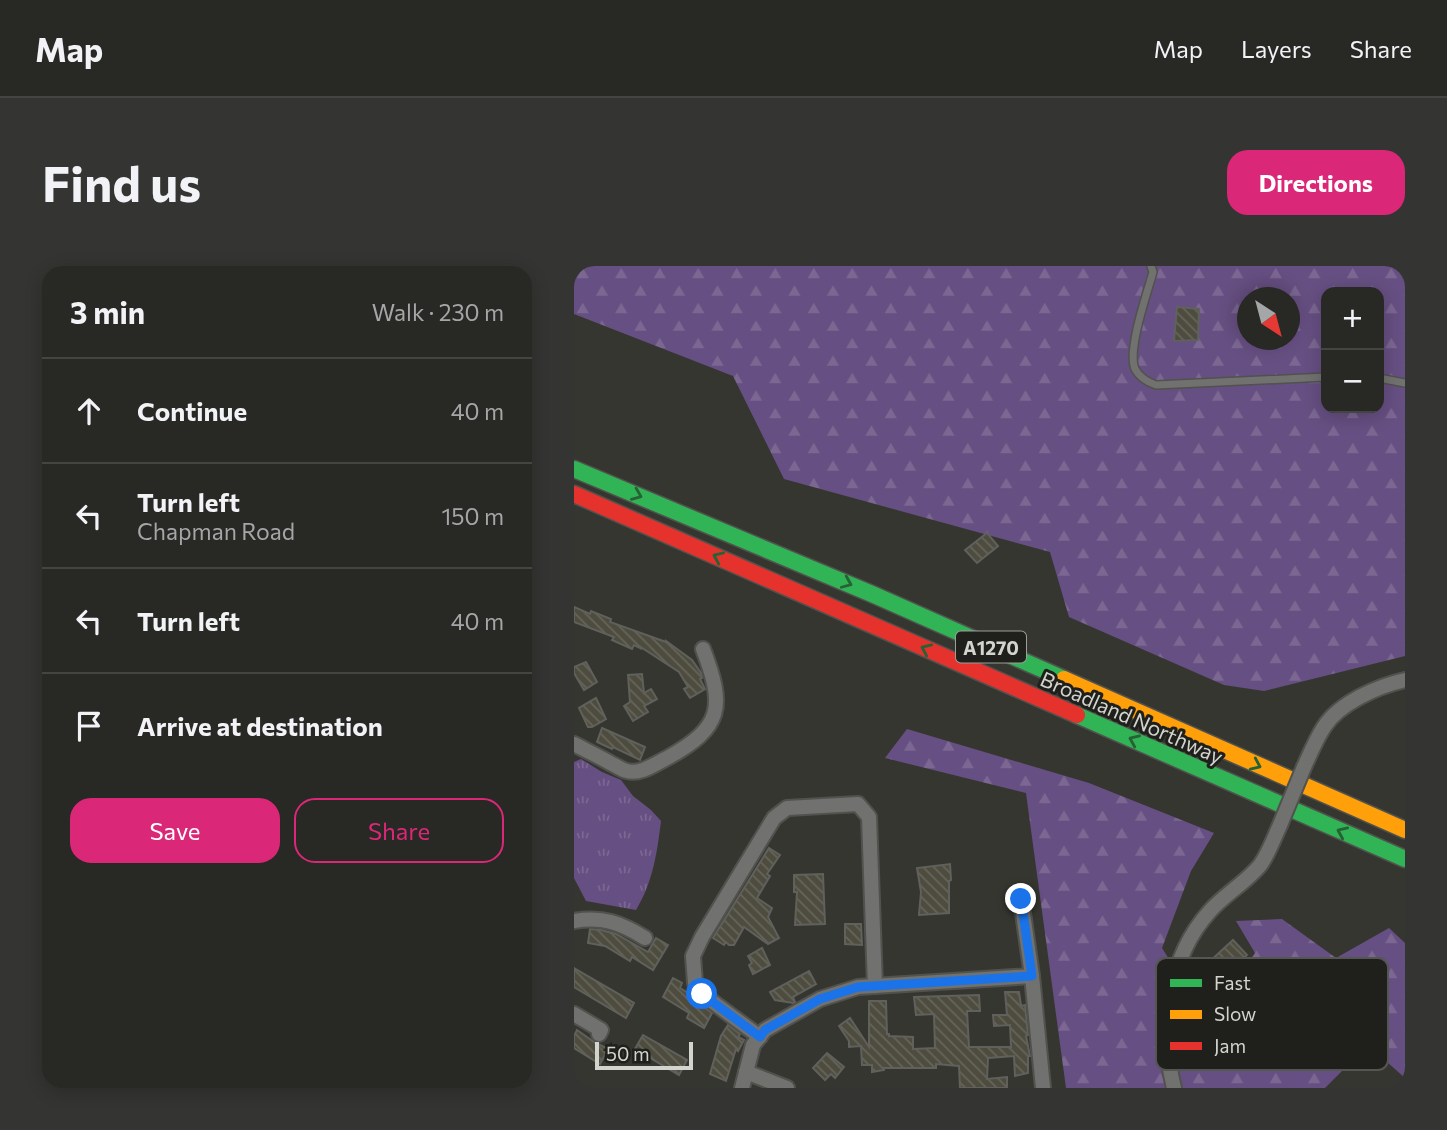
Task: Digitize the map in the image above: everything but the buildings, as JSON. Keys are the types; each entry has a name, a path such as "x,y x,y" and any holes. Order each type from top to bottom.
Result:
{"highway":[{"name":"Broadland Northway","path":"574,469 872,594 1405,830"},
{"name":"Broadland Northway","path":"574,494 1405,859"}],"street":[{"path":"574,744 628,772 646,769 701,736 710,725 717,708 713,676 703,649"},
{"path":"1182,958 1191,936 1210,911 1262,862 1324,726 1338,711 1369,692 1405,680"},
{"path":"574,731 574,736"},
{"path":"760,1037 702,994 695,984 692,956 774,818 787,808 858,804 869,817 875,986"},
{"path":"1021,899 1043,1088"},
{"path":"574,921 601,919 614,922 645,938"},
{"path":"742,1088 753,1045 765,1030 820,999 858,987 1032,976"},
{"path":"574,1014 601,1030 599,1034"},
{"path":"1169,1070 1174,1088"},
{"path":"747,1072 787,1088"}],"lane":[{"path":"1151,266 1153,272 1132,351 1135,368 1143,380 1156,385 1321,377"},
{"path":"1384,379 1405,383"}],"green space":[{"path":"574,266 1405,266 1405,656 1264,691 1224,685 1069,617 1050,552 784,479 733,376 574,314"},
{"path":"907,729 1089,783 1214,833 1191,871 1162,948 1168,958 1156,958 1156,1070 1343,1070 1325,1088 1066,1088 1026,793 885,758"},
{"path":"581,759 621,780 633,796 661,821 650,878 636,910 586,901 574,878 574,762"},
{"path":"1282,919 1336,958 1251,958 1255,953 1236,921"},
{"path":"1389,928 1405,943 1405,1078 1388,1063 1388,958 1336,958"}],"traffic: fast":[{"path":"574,469 872,594 1064,679"},
{"path":"1077,715 1405,859"}],"traffic: slow":[{"path":"1064,679 1405,830"}],"traffic: jam":[{"path":"574,494 1077,715"}],"route":[{"path":"702,994 760,1037 765,1030 820,999 858,987 1032,976 1021,899"}]}
